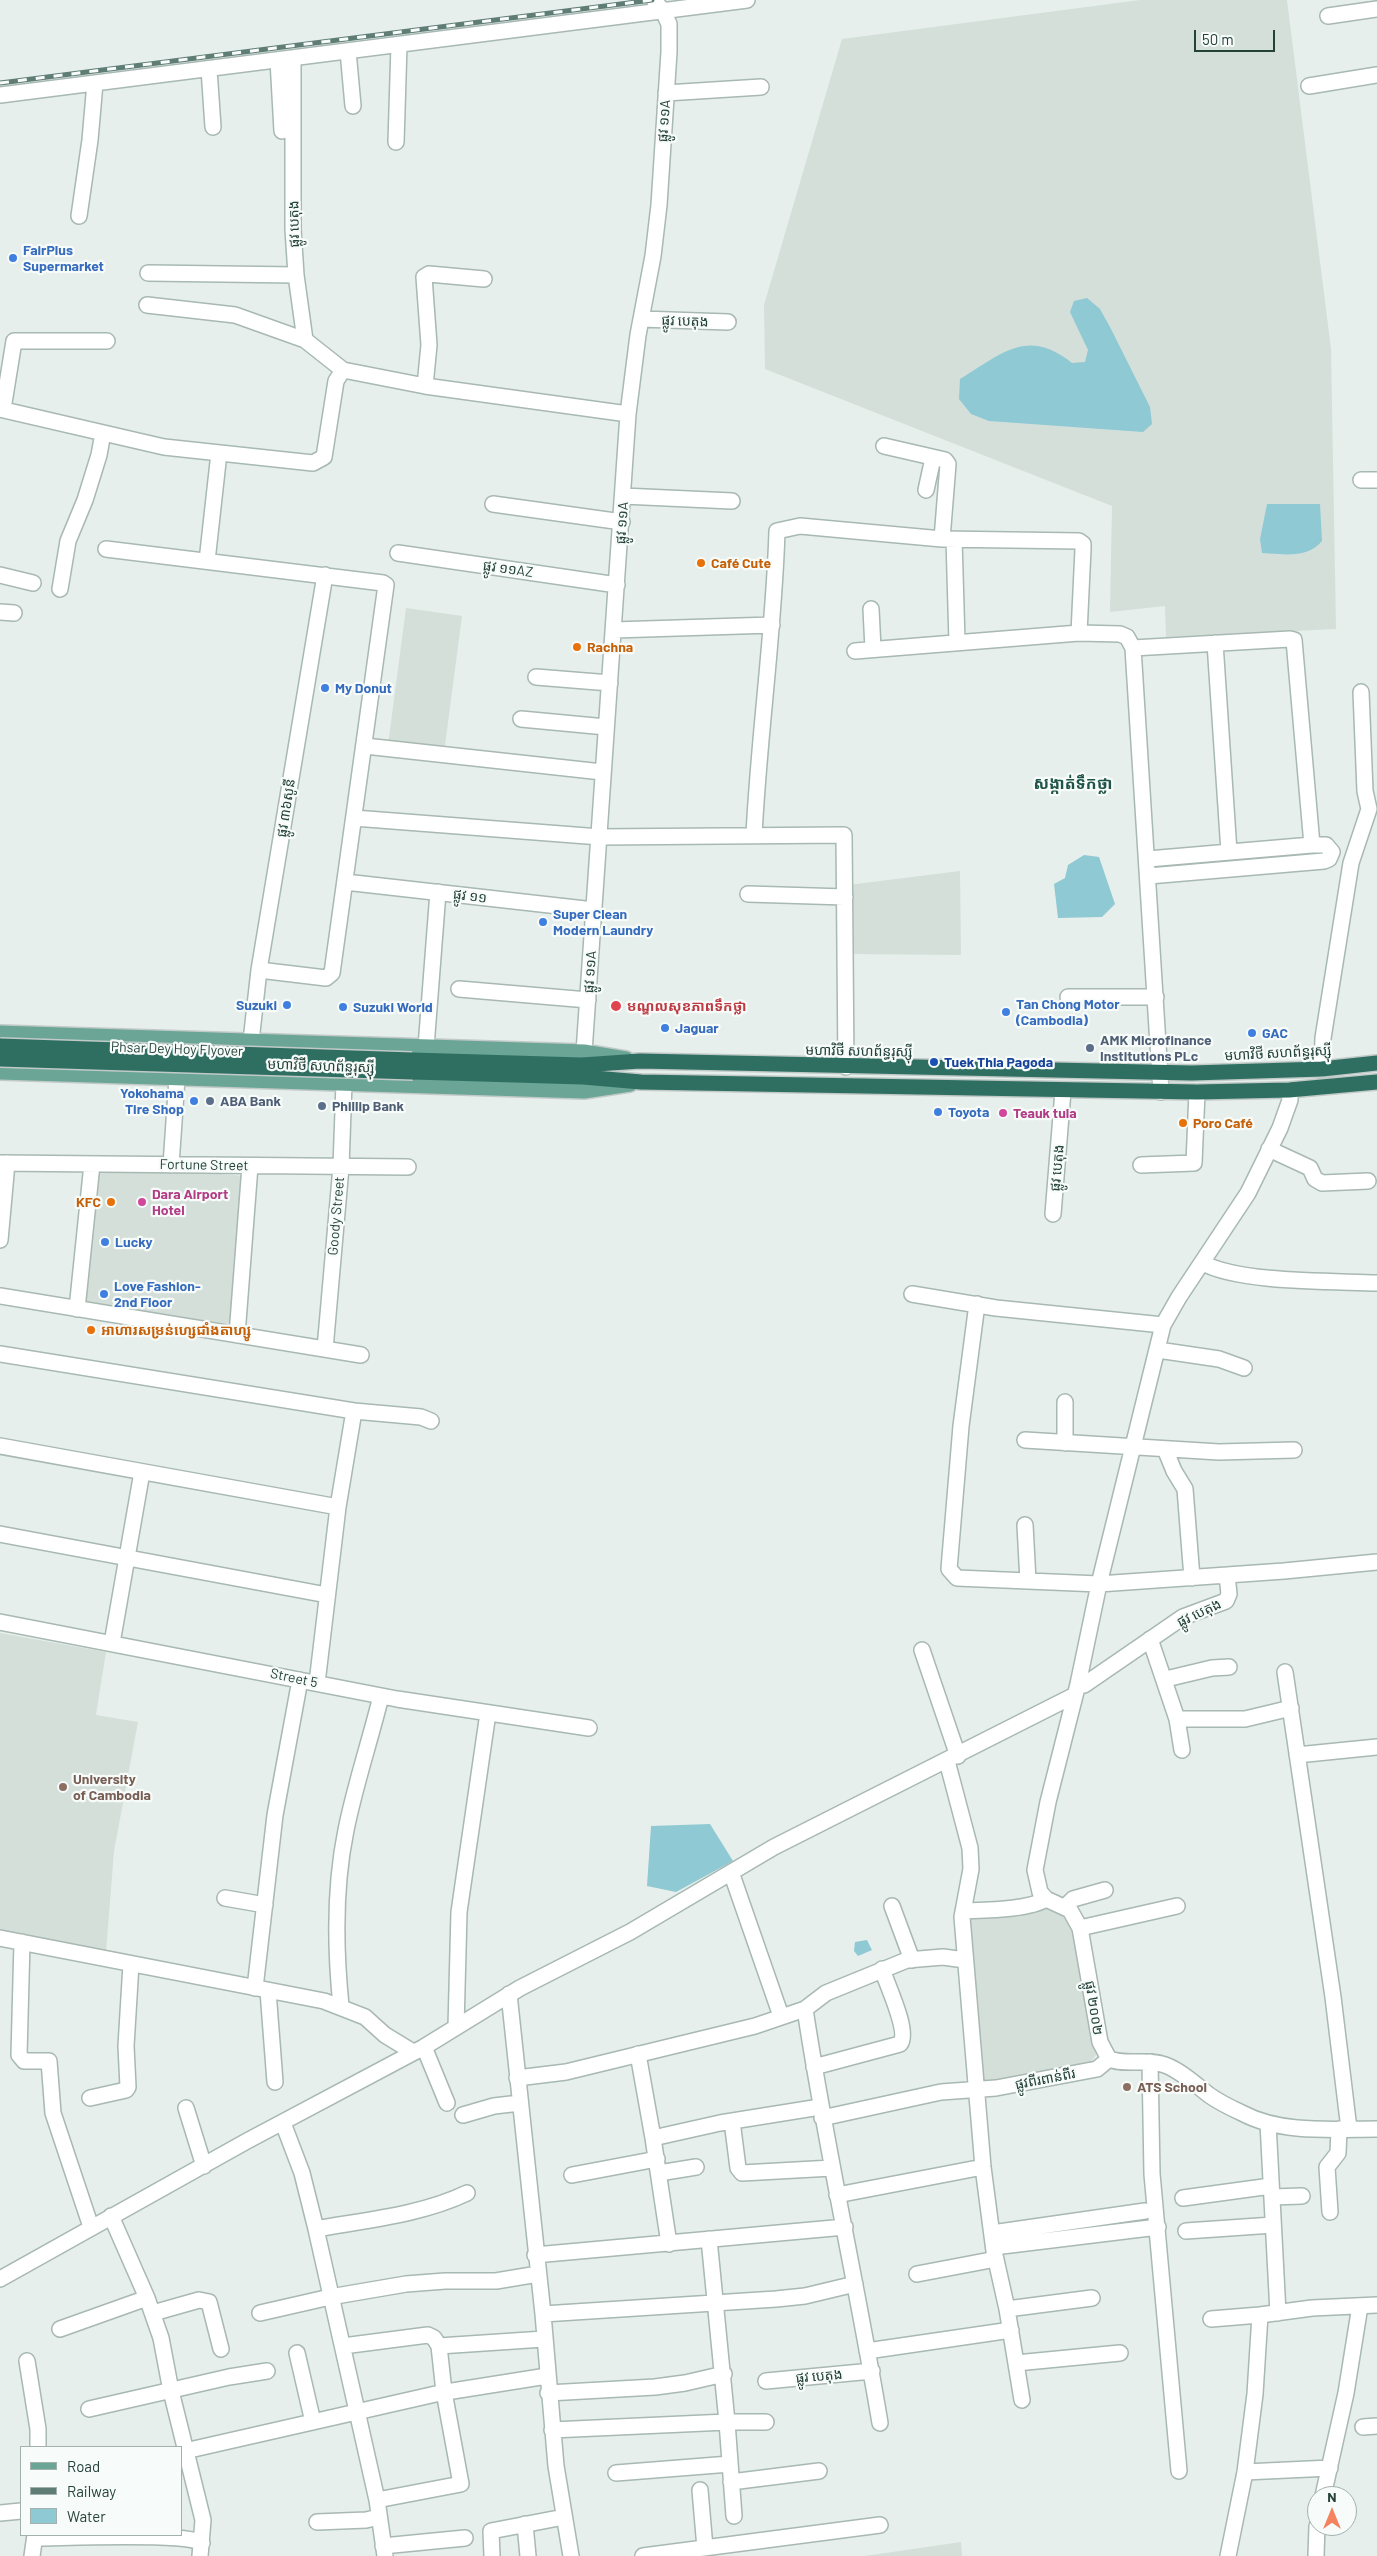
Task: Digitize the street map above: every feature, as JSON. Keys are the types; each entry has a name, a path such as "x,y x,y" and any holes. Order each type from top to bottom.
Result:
{"highway":[{"name":"Phsar Dey Hoy Flyover","path":"0,1046 413,1066"},
{"name":"Phsar Dey Hoy Flyover","path":"0,1059 413,1066"},
{"name":"មហាវិថី សហព័ន្ធរុស្ស៊ី","path":"413,1066 582,1066 640,1061 1161,1073 1322,1069 1377,1063"},
{"name":"មហាវិថី សហព័ន្ធរុស្ស៊ី","path":"413,1066 641,1082 1063,1091 1197,1092 1289,1090 1377,1082"}],"main road":[{"name":"មហាវិថី សហព័ន្ធរុស្ស៊ី","path":"0,1033 584,1052 640,1061"},
{"path":"160,1077 151,1069 147,1056 152,1045 162,1039"},
{"name":"មហាវិថី សហព័ន្ធរុស្ស៊ី","path":"0,1072 584,1091 641,1082"}],"street":[{"path":"0,96 399,45 658,5 747,0"},
{"name":"ផ្លូវ ១១A","path":"584,1052 600,838 602,772 624,496 628,414 653,256 659,205 669,24 658,5"},
{"path":"1328,16 1377,8"},
{"path":"396,142 399,45"},
{"path":"348,51 353,106"},
{"path":"282,131 286,59"},
{"name":"ផ្លូវ បេតុង","path":"286,59 296,275 305,340"},
{"path":"209,69 212,127"},
{"path":"1309,86 1377,75"},
{"path":"79,216 90,140 95,83"},
{"path":"666,93 762,86"},
{"path":"148,273 296,275"},
{"path":"425,386 429,345 424,278 429,274 484,279"},
{"path":"146,305 235,315 305,340 343,370 425,386 628,414"},
{"name":"ផ្លូវ បេតុង","path":"642,319 728,322"},
{"path":"107,341 14,341 1,409 164,447 317,462 324,457 336,381 343,370"},
{"path":"60,589 68,540 86,500 99,455 103,433"},
{"path":"884,446 945,460 948,464 948,539 957,642"},
{"path":"207,561 219,453"},
{"path":"926,490 933,458"},
{"path":"1361,480 1377,480"},
{"path":"624,496 732,501"},
{"path":"493,504 622,522"},
{"path":"754,836 758,764 772,625 777,530 800,526 948,539 1079,541 1083,544 1079,633"},
{"path":"106,549 383,583 387,589 330,977 259,970"},
{"name":"ផ្លូវ ១១AZ","path":"398,552 617,585"},
{"path":"0,575 32,583"},
{"name":"ផ្លូវ ៣៦សូនី","path":"251,1041 259,970 325,575"},
{"path":"870,608 873,649"},
{"path":"614,630 772,625"},
{"path":"855,651 1079,633 1120,634 1127,637 1134,648 1161,1092"},
{"path":"1134,648 1294,640 1312,846"},
{"path":"1215,643 1229,852"},
{"path":"536,678 610,683"},
{"path":"1322,1069 1323,1038 1351,862 1369,809 1365,791 1362,692"},
{"path":"522,719 606,727"},
{"path":"365,746 602,772"},
{"path":"354,818 600,838 844,835 846,1067"},
{"path":"1148,859 1326,845 1330,848 1331,856 1324,861 1149,876"},
{"name":"ផ្លូវ ១១","path":"345,882 594,910"},
{"path":"426,1047 438,892"},
{"path":"748,894 845,897"},
{"path":"459,989 588,1000"},
{"path":"1068,997 1156,996"},
{"path":"171,1165 176,1078"},
{"name":"Goody Street","path":"324,1349 341,1167 344,1083"},
{"path":"1105,1890 1073,1899 1066,1906 1046,1899 1040,1892 1036,1881 1036,1858 1099,1584 1164,1325 1179,1297 1248,1193 1290,1100 1289,1090"},
{"name":"ផ្លូវ បេតុង","path":"1053,1214 1063,1091"},
{"path":"1141,1166 1194,1163 1197,1092"},
{"path":"1269,1149 1310,1168 1315,1178 1322,1183 1368,1181"},
{"path":"0,1240 4,1163"},
{"name":"Fortune Street","path":"4,1163 408,1168"},
{"path":"77,1309 92,1164"},
{"path":"236,1335 250,1166"},
{"path":"1203,1263 1222,1271 1246,1275 1377,1283"},
{"path":"912,1294 996,1308 1164,1325"},
{"path":"0,1296 361,1355"},
{"path":"977,1304 961,1426 949,1569 957,1578 1099,1584 1377,1562"},
{"path":"1158,1350 1218,1359 1244,1368"},
{"path":"0,1354 354,1411 421,1416 431,1421"},
{"path":"1065,1402 1065,1442"},
{"path":"317,1683 338,1508 354,1411"},
{"path":"1025,1440 1219,1452 1294,1450"},
{"path":"0,1446 338,1508"},
{"path":"1165,1449 1174,1471 1185,1489 1192,1578"},
{"path":"112,1643 142,1472"},
{"path":"1025,1525 1028,1581"},
{"path":"0,1534 327,1595"},
{"name":"ផ្លូវ បេតុង","path":"1150,1639 1183,1617 1226,1601 1229,1594 1227,1575"},
{"name":"Street 5","path":"0,1622 381,1696 589,1728"},
{"path":"0,2279 111,2216 419,2050 509,1994 630,1932 774,1847 953,1759 1076,1690 1150,1639 1166,1680 1177,1719 1182,1750"},
{"path":"922,1650 953,1759 970,1848 971,1869 963,1911 965,1960 983,2167 994,2246 1011,2330 1022,2400"},
{"path":"1166,1680 1212,1668 1229,1667"},
{"path":"1285,1672 1332,1992 1344,2129 1338,2153 1327,2167 1330,2212"},
{"path":"275,2082 261,1990 265,1905 275,1815 300,1680"},
{"path":"341,2006 335,1930 339,1879 346,1830 381,1696"},
{"path":"1177,1719 1245,1719 1291,1708"},
{"path":"456,2027 459,1912 488,1713"},
{"path":"1297,1755 1377,1747"},
{"path":"731,1872 781,2016"},
{"path":"225,1898 265,1905"},
{"path":"963,1911 1028,1906 1039,1904 1046,1899"},
{"path":"892,1906 912,1960"},
{"name":"ផ្លូវ ២០០២","path":"1066,1906 1080,1928 1100,2042 1109,2059"},
{"path":"1080,1928 1177,1906"},
{"path":"0,1938 341,2006 365,2017 385,2035 419,2050 447,2103"},
{"path":"22,1942 20,2055 24,2061 49,2061 56,2122 91,2227"},
{"path":"517,2078 566,2072 755,2026 805,2008 826,1993 882,1969 912,1960 943,1957 965,1960"},
{"path":"90,2098 126,2090 128,2087 126,2046 131,1964"},
{"path":"814,2067 900,2044 903,2030 882,1969"},
{"path":"509,1994 535,2255 543,2314 552,2430 571,2556"},
{"path":"805,2008 821,2113 845,2227 880,2423"},
{"path":"638,2054 654,2138 669,2244"},
{"path":"1109,2059 1120,2062 1150,2062 1175,2069 1212,2096 1245,2115 1268,2123 1377,2130"},
{"name":"ផ្លូវពីរពាន់ពីរ","path":"654,2138 732,2121 821,2113 977,2088 996,2088 1097,2069 1109,2059"},
{"path":"1150,2062 1152,2174 1179,2471"},
{"path":"462,2115 494,2106 520,2103"},
{"path":"186,2108 204,2166"},
{"path":"732,2121 738,2168 742,2173 832,2168"},
{"path":"283,2123 302,2173 316,2229 377,2500 384,2551 465,2538"},
{"path":"1268,2123 1278,2313"},
{"path":"572,2175 658,2166 696,2167"},
{"path":"837,2195 983,2167"},
{"path":"1183,2198 1272,2191 1302,2196"},
{"path":"316,2229 418,2210 448,2202 467,2193"},
{"path":"917,2274 994,2246 1145,2211"},
{"path":"111,2216 147,2298 161,2338 185,2461 203,2520 201,2549"},
{"path":"1186,2231 1273,2225"},
{"path":"535,2255 845,2227"},
{"path":"994,2246 1158,2227"},
{"path":"709,2239 724,2374 734,2516"},
{"path":"260,2313 330,2297 406,2284 445,2281 496,2281 538,2274"},
{"path":"543,2314 805,2296 855,2284"},
{"path":"60,2329 147,2298"},
{"path":"1007,2309 1092,2298"},
{"path":"153,2313 199,2300 209,2302 221,2349"},
{"path":"1211,2319 1260,2316 1312,2308 1377,2305"},
{"path":"1326,2486 1351,2370 1360,2306"},
{"path":"1228,2556 1245,2472 1260,2316"},
{"path":"867,2351 1011,2330"},
{"path":"343,2346 428,2335 434,2338 439,2346 444,2392 461,2484 377,2500"},
{"path":"439,2346 544,2338"},
{"path":"296,2353 313,2422"},
{"path":"1016,2362 1120,2353"},
{"path":"27,2361 38,2429 38,2446"},
{"path":"89,2409 229,2377 267,2371"},
{"name":"ផ្លូវ បេតុង","path":"766,2381 872,2371"},
{"path":"548,2393 685,2384 724,2374"},
{"path":"185,2461 313,2422 358,2411 444,2392 547,2376"},
{"path":"552,2430 766,2422"},
{"path":"616,2473 730,2464"},
{"path":"1245,2472 1330,2468"},
{"path":"731,2482 819,2471"},
{"path":"700,2490 705,2548"},
{"path":"0,2513 20,2511"},
{"path":"317,2522 366,2520 380,2517"},
{"path":"492,2556 492,2532 564,2517"},
{"path":"525,2524 528,2556"},
{"path":"643,2556 880,2524"},
{"path":"32,2556 35,2536 191,2538 201,2549"},
{"path":"1316,2556 1317,2536"}],"shaded area":[{"path":"1140,0 1287,0 1331,349 1336,629 1166,637 1165,606 1110,612 1112,506 765,369 764,305 842,39"},
{"path":"406,608 462,616 444,753 388,745"},
{"path":"960,871 961,955 848,954 848,885"},
{"path":"89,1163 257,1177 243,1325 73,1307"},
{"name":"University of Cambodia","path":"0,1633 106,1652 96,1715 138,1722 114,1851 106,1952 0,1930"},
{"path":"1062,1908 1071,1918 1096,2055 1090,2063 989,2082 982,2080 968,1919 979,1914"},
{"path":"961,2542 962,2556 865,2556"}],"water":[{"path":"1087,298 1100,309 1111,329 1150,407 1152,424 1143,432 989,421 971,414 959,399 960,379 1002,353 1028,346 1041,347 1056,352 1072,363 1085,362 1088,350 1070,312 1074,301"},
{"path":"1267,504 1320,504 1322,541 1316,547 1302,553 1262,553 1260,539"},
{"path":"1084,855 1099,857 1115,904 1102,917 1058,918 1054,884 1065,878 1068,865"},
{"path":"710,1824 733,1861 676,1892 647,1886 651,1826"},
{"path":"867,1940 872,1950 858,1956 854,1951 855,1942"}],"railway":[{"path":"0,83 652,0"}],"place":[{"name":"FairPlus Supermarket","path":"13,258"},
{"name":"Café Cute","path":"701,563"},
{"name":"Rachna","path":"577,647"},
{"name":"My Donut","path":"325,688"},
{"name":"Super Clean Modern Laundry","path":"543,922"},
{"name":"Suzuki","path":"287,1005"},
{"name":"មណ្ឌលសុខភាពទឹកថ្លា","path":"616,1006"},
{"name":"Suzuki World","path":"343,1007"},
{"name":"Tan Chong Motor (Cambodia)","path":"1006,1012"},
{"name":"Jaguar","path":"665,1028"},
{"name":"GAC","path":"1252,1033"},
{"name":"AMK Microfinance Institutions PLc","path":"1090,1048"},
{"name":"Tuek Thla Pagoda","path":"934,1062"},
{"name":"Yokohama Tire Shop","path":"194,1101"},
{"name":"ABA Bank","path":"210,1101"},
{"name":"Phillip Bank","path":"322,1106"},
{"name":"Toyota","path":"938,1112"},
{"name":"Teauk tula","path":"1003,1113"},
{"name":"Poro Café","path":"1183,1123"},
{"name":"KFC","path":"111,1202"},
{"name":"Dara Airport Hotel","path":"142,1202"},
{"name":"Lucky","path":"105,1242"},
{"name":"Love Fashion- 2nd Floor","path":"104,1294"},
{"name":"អាហារសម្រន់ហ្សេជាំងតាហ្សូ","path":"91,1330"},
{"name":"University of Cambodia","path":"63,1787"},
{"name":"ATS School","path":"1127,2087"}],"district":[{"name":"សង្កាត់ទឹកថ្លា","path":"1073,784"}]}
